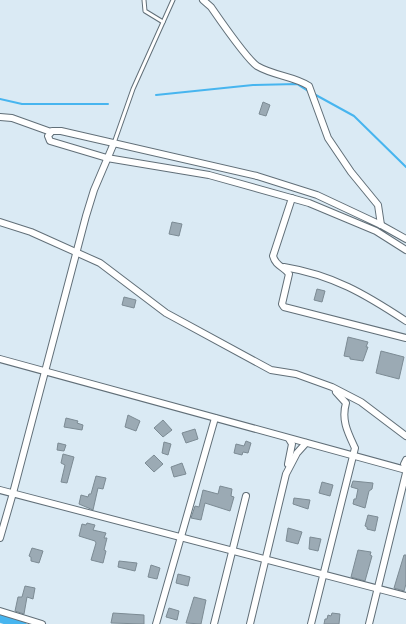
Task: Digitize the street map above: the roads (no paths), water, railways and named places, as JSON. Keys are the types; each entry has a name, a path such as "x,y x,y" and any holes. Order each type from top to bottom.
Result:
{"street":[{"path":"203,0 211,7 256,65 273,73 302,81 310,86 328,138 351,172 378,205 381,224"},
{"path":"2,117 12,118 51,132 61,131 265,178 317,195 381,224 406,239"},
{"path":"51,132 48,136 50,141 107,158 209,175 309,203 376,231 406,250"},
{"path":"0,538 94,190 114,143"},
{"path":"292,198 273,256 274,262 278,266 287,270 289,274 282,304 286,309 406,338"},
{"path":"0,222 31,232 100,264 166,312 271,370 296,374 332,387 361,402 406,436"},
{"path":"278,266 305,270 335,280 362,292 406,321"},
{"path":"0,359 406,471"},
{"path":"311,624 354,457 355,448 346,427 344,412 346,404 332,387"},
{"path":"156,624 215,418"},
{"path":"250,624 291,454 292,444 289,439"},
{"path":"286,474 297,453 306,443"},
{"path":"369,624 406,471 404,464 406,460"},
{"path":"0,490 406,596"},
{"path":"214,624 246,496"},
{"path":"0,611 42,624"}],"lane":[{"path":"144,0 145,11 163,22"},
{"path":"114,143 134,89 173,0"}],"waterway":[{"path":"156,95 253,85 297,84 308,91"},
{"path":"314,94 354,116 406,167"},
{"path":"0,99 22,104 108,104"},
{"path":"0,617 21,624"}]}
